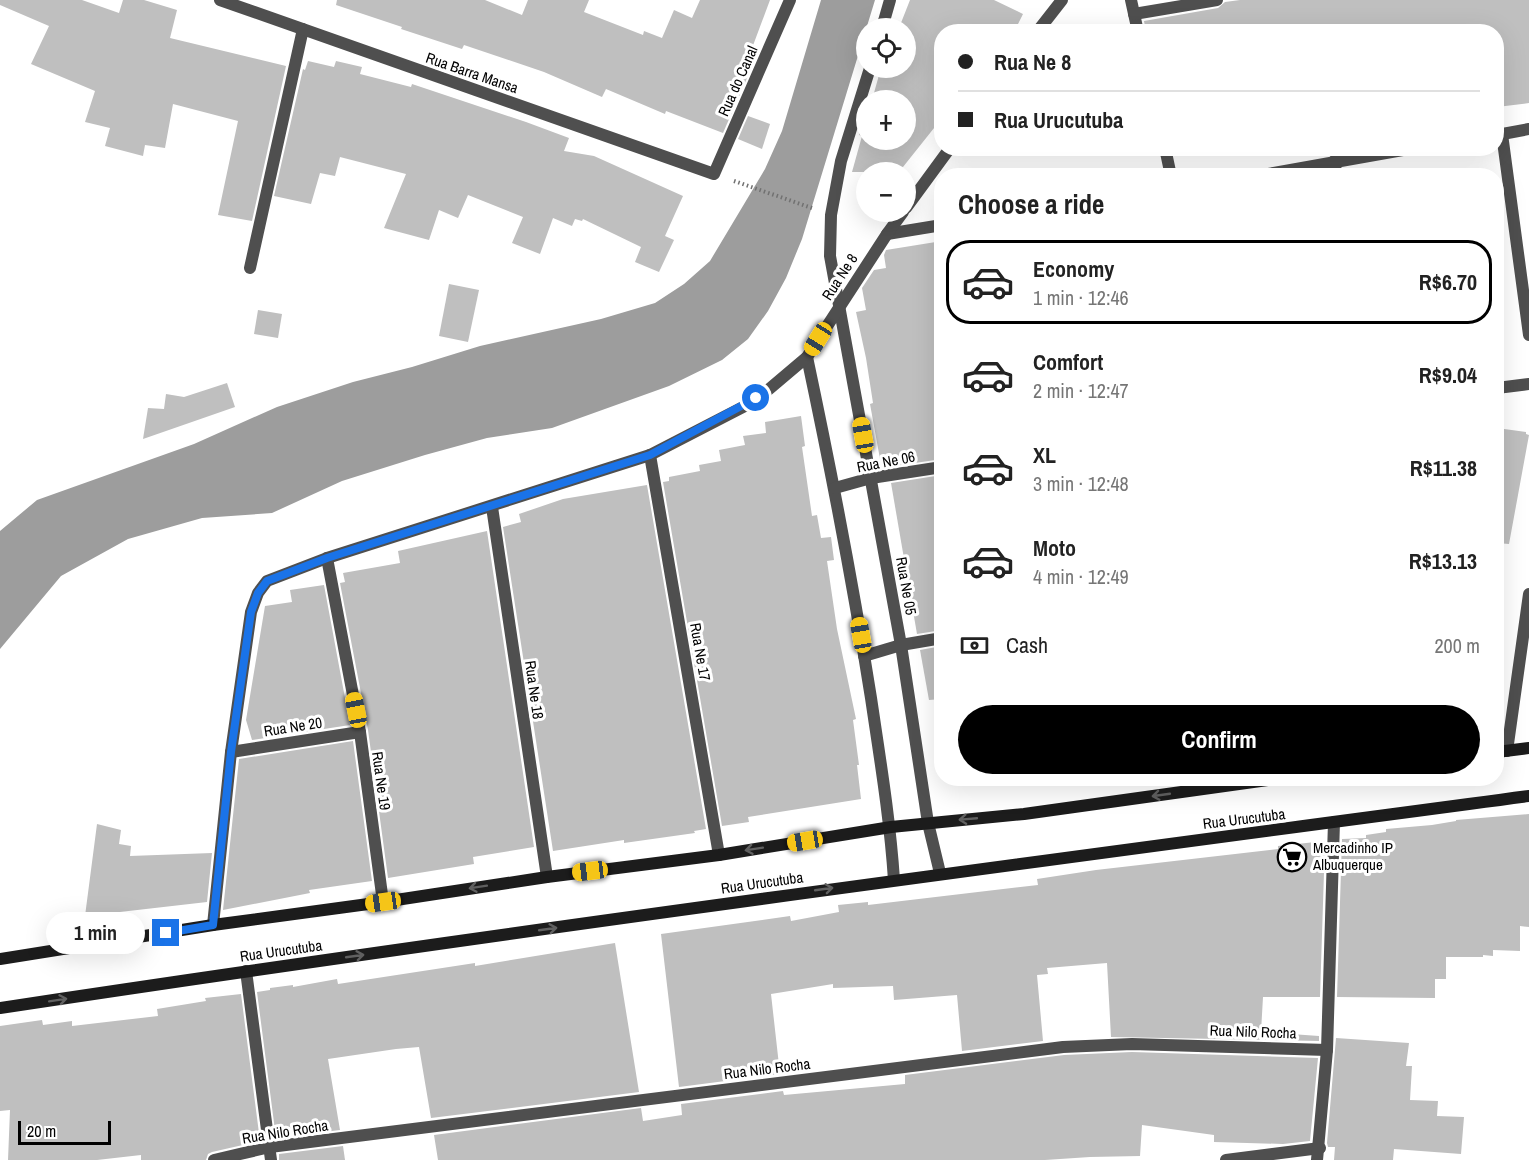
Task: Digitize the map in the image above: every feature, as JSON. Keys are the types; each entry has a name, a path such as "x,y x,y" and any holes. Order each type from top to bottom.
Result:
{"street":[{"name":"Rua Barra Mansa","path":"220,0 714,174"},
{"name":"Rua do Canal","path":"714,174 790,0"},
{"path":"885,18 890,0"},
{"path":"1043,24 1062,0"},
{"path":"1131,0 1136,24"},
{"path":"1134,14 1217,0"},
{"path":"250,268 303,29"},
{"name":"Rua Ne 05","path":"867,78 841,161 831,215 830,256 902,645 928,823 940,873"},
{"path":"1504,134 1529,129"},
{"path":"1298,168 1365,156"},
{"path":"1334,161 1335,168"},
{"path":"1504,168 1529,335"},
{"path":"916,194 934,169"},
{"name":"Rua Ne 8","path":"213,925 231,752 251,612 258,593 267,581 327,558 650,455 745,406 777,384 807,357 896,222"},
{"path":"887,234 934,226"},
{"path":"807,357 835,488 864,656 891,827 894,880"},
{"path":"1504,387 1529,384"},
{"name":"Rua Ne 17","path":"650,455 719,855"},
{"name":"Rua Ne 06","path":"835,488 871,478 934,468"},
{"name":"Rua Ne 18","path":"492,507 547,877"},
{"name":"Rua Ne 19","path":"327,558 360,732 383,902"},
{"path":"1504,739 1529,594"},
{"path":"864,656 902,645 934,639"},
{"name":"Rua Ne 20","path":"231,752 360,732"},
{"path":"1504,751 1529,748"},
{"path":"0,959 213,925 719,855 891,827 1024,814 1225,786"},
{"name":"Rua Urucutuba","path":"0,1008 940,873 1529,796"},
{"path":"1226,1160 1318,1154 1327,1050 1334,822"},
{"path":"246,971 270,1154"},
{"name":"Rua Nilo Rocha","path":"214,1160 1064,1047 1132,1044 1327,1050"}],"path":[{"path":"735,181 817,210"}],"shaded area":[{"path":"821,0 875,0 870,18 856,18 856,62 802,239 786,278 768,311 748,339 722,360 669,386 552,428 487,438 425,455 342,481 272,513 202,518 128,539 61,576 0,649 0,531 37,500 194,444 277,407 353,382 480,346 601,319 655,303 684,284 710,261 765,169 782,131"}],"building":[{"path":"0,0 82,0 119,13 123,0 144,0 177,10 170,38 286,66 252,221 218,215 238,121 173,104 165,148 145,145 143,156 105,146 110,128 85,122 95,91 31,64 49,26 0,5"},
{"path":"337,0 485,0 522,15 528,0 589,0 584,12 643,35 644,31 662,38 674,10 692,18 700,0 770,0 745,67 751,69 723,133 666,111 665,114 606,89 602,97 544,72 464,45 462,49 401,29 402,27 336,5"},
{"path":"910,0 994,0 1023,14 1018,24 934,24 934,128 907,162 856,162 856,172 852,172 858,150 916,150 916,90 875,90 878,78 916,78 916,18 903,18"},
{"path":"1240,0 1529,0 1529,103 1504,106 1504,24 1145,24 1144,21 1218,8 1225,2"},
{"path":"308,61 334,67 336,61 362,67 360,74 411,87 412,84 526,122 569,138 564,151 594,156 683,196 665,236 674,240 659,272 635,262 641,247 583,219 582,221 575,219 572,226 553,218 540,254 512,243 523,217 468,195 458,218 439,210 429,240 384,228 406,174 340,157 335,176 320,173 311,204 274,196 303,69 305,70"},
{"path":"748,116 770,124 762,149 738,139"},
{"path":"934,242 934,460 888,467 887,458 880,459 870,404 873,403 866,358 856,312 866,310 862,288 874,270 886,268 884,255 886,250"},
{"path":"449,284 479,290 468,342 439,336"},
{"path":"258,310 282,314 278,338 254,334"},
{"path":"227,383 235,407 143,439 148,408 164,409 166,394 184,397"},
{"path":"801,416 805,446 802,447 812,516 817,515 821,538 831,537 834,560 827,561 837,629 856,719 853,720 861,799 748,817 749,822 722,826 663,482 669,481 669,477 700,471 699,465 721,461 719,450 745,445 743,436 766,433 765,422"},
{"path":"1504,429 1526,432 1529,435 1509,544 1504,544"},
{"path":"934,476 934,631 917,634 891,483"},
{"path":"647,485 706,829 694,831 695,833 624,843 624,840 553,851 503,527 521,522 519,514 563,499"},
{"path":"487,531 534,847 473,857 474,864 388,878 368,730 340,583 345,582 343,573 400,563 398,551"},
{"path":"324,585 350,725 252,740 246,720 265,606 292,602 290,590"},
{"path":"934,647 934,700 929,700 920,650"},
{"path":"353,741 372,881 309,890 310,893 223,910 239,759"},
{"path":"1529,814 1529,927 1520,926 1520,951 1493,950 1493,956 1446,957 1446,979 1435,979 1435,998 1337,997 1342,839 1366,838 1366,835 1386,832 1386,829"},
{"path":"97,824 121,830 119,844 131,846 130,856 212,853 207,902 85,916"},
{"path":"1325,841 1320,997 1263,997 1261,1032 1319,1036 1319,1041 1111,1037 1107,963 1047,968 1048,974 1037,975 1043,1041 962,1051 957,995 894,1000 893,986 833,988 833,984 771,994 780,1074 679,1087 661,934 790,916 791,921 839,912 838,905 868,902 868,905 1038,885 1037,879"},
{"path":"615,943 639,1092 431,1118 419,1047 396,1049 328,1059 340,1130 276,1138 257,992 270,990 270,988 293,985 293,987 337,979 338,984 475,963 475,966"},
{"path":"241,994 260,1141 212,1152 208,1154 206,1160 141,1160 141,1155 97,1160 8,1160 10,1110 0,1111 0,1026 42,1020 43,1025 72,1021 72,1026 158,1016 157,1009 206,1001 205,998"},
{"path":"1336,1038 1409,1043 1406,1066 1412,1066 1410,1100 1438,1101 1437,1116 1464,1117 1461,1154 1394,1149 1393,1160 1334,1160 1335,1147 1328,1147 1327,1143"},
{"path":"1132,1052 1318,1058 1310,1141 1283,1144 1214,1142 1214,1135 1142,1125 1140,1156 1045,1160 438,1160 434,1135 641,1108 643,1121 682,1115 681,1104 783,1091 784,1095 905,1084 905,1075 1064,1055"},
{"path":"343,1146 345,1160 279,1160 279,1154"}],"place":[{"name":"Mercadinho IP Albuquerque","path":"1292,857"}],"route":[{"path":"166,933 213,925 231,752 251,612 258,593 267,581 327,558 650,455 745,406 756,398"}]}
